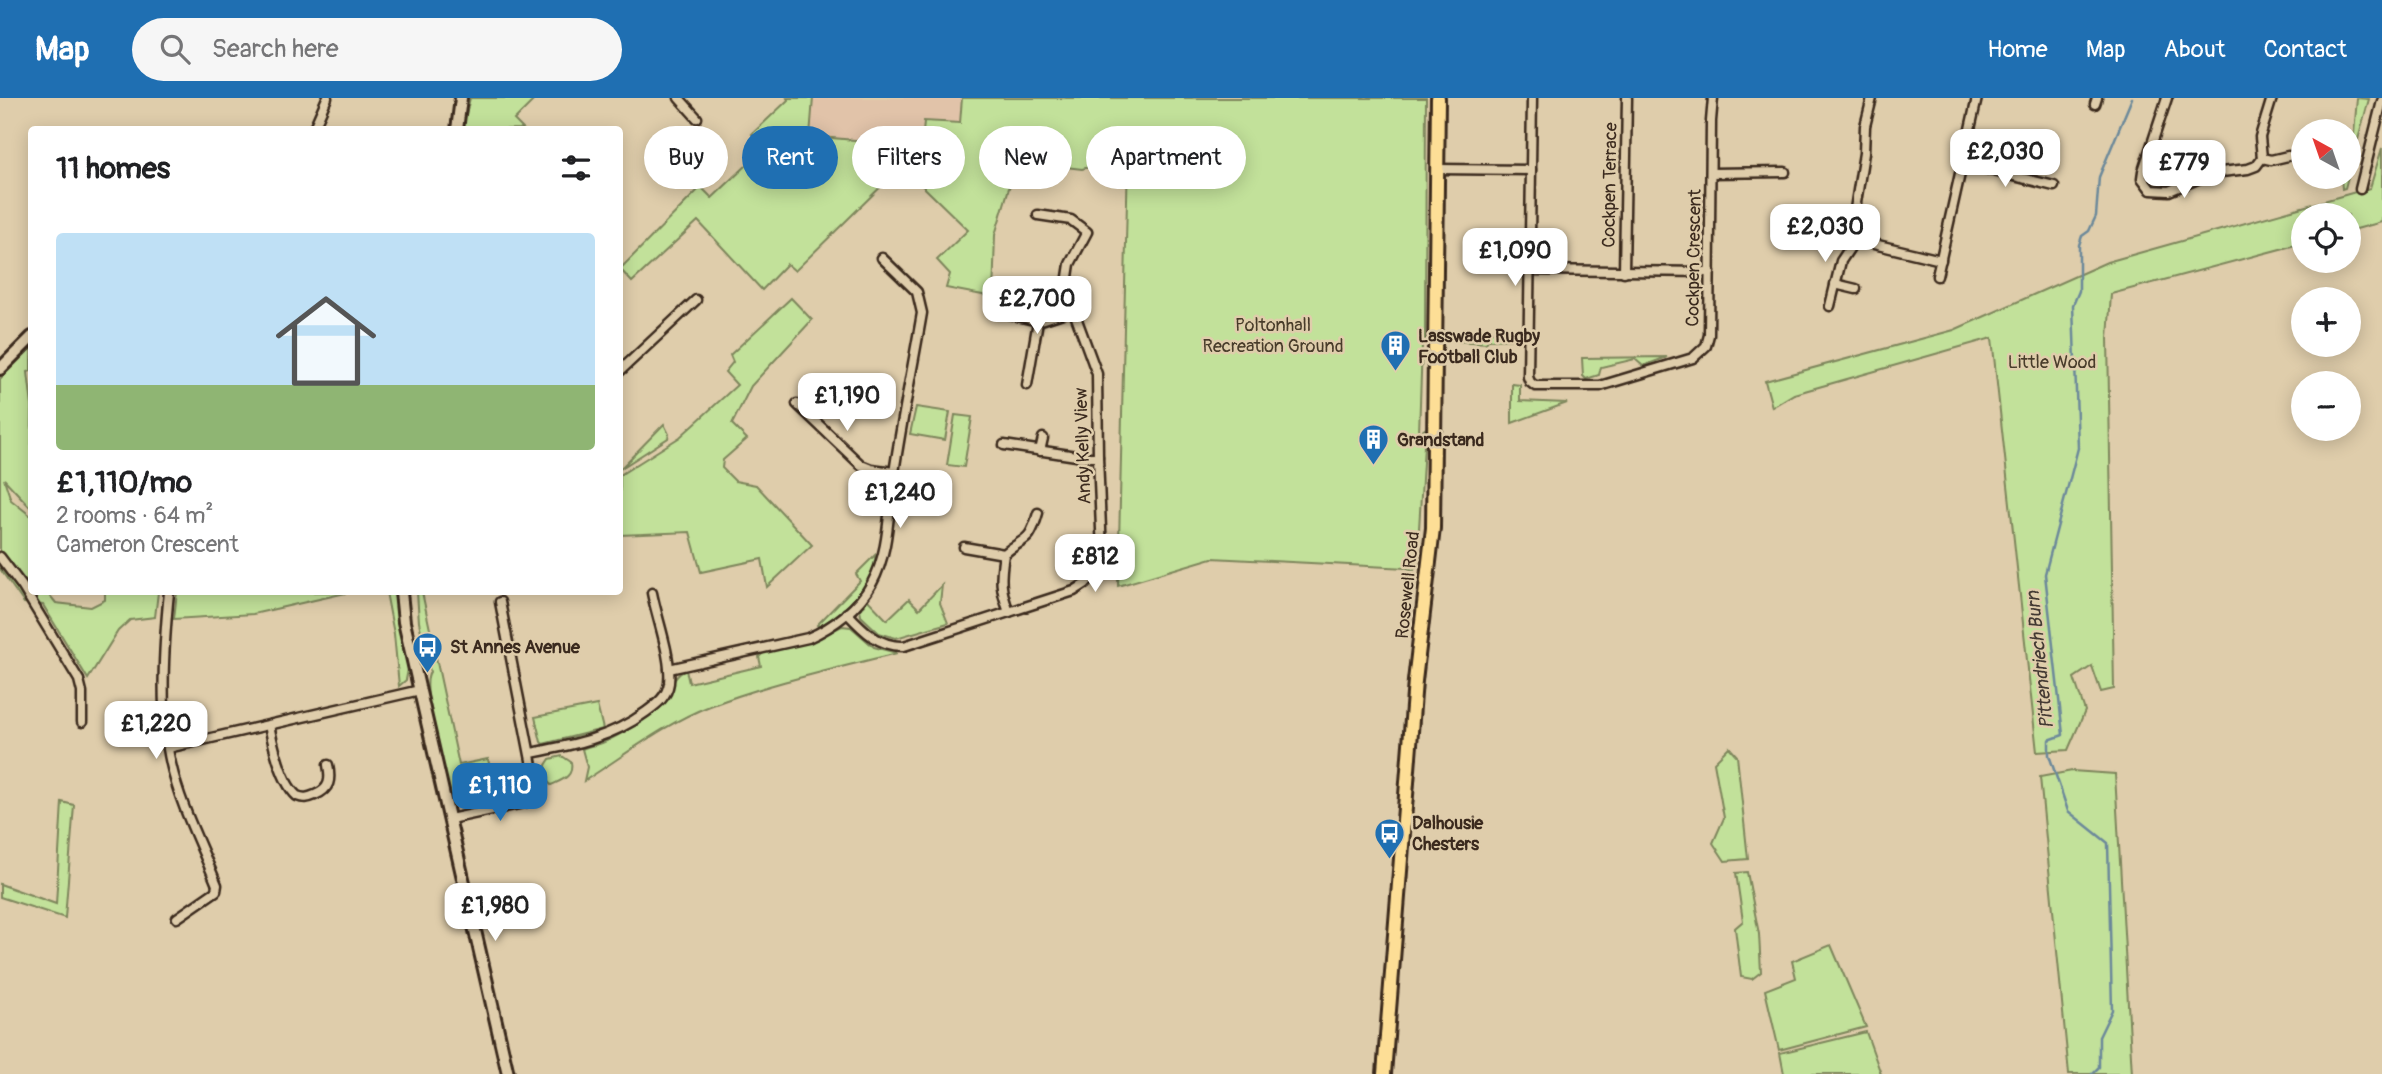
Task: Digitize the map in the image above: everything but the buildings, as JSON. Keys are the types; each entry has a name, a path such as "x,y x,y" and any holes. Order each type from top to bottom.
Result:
{"main road":[{"name":"Rosewell Road","path":"1384,1074 1415,681 1433,528 1438,98"}],"street":[{"path":"315,126 327,98"},
{"path":"458,126 461,98"},
{"path":"679,98 697,118"},
{"path":"1532,98 1530,270 1710,272"},
{"name":"Cockpen Terrace","path":"1624,272 1627,98"},
{"name":"Cockpen Crescent","path":"1530,270 1530,382 1535,386 1600,386 1693,358 1703,351 1709,335 1713,98"},
{"path":"1872,98 1865,126 1864,152 1850,234 1855,240 1941,260"},
{"path":"1937,276 1977,98"},
{"path":"2167,98 2143,171 2142,178 2151,190 2169,191 2212,173 2248,169 2259,162 2288,156"},
{"path":"2259,162 2260,137 2272,98"},
{"path":"2361,185 2382,101"},
{"path":"2370,150 2381,153"},
{"path":"1962,163 2054,186"},
{"path":"1438,169 1531,170"},
{"path":"1711,173 1785,172"},
{"name":"Andy Kelly View","path":"847,613 877,640 904,646 1074,590 1097,571 1102,553 1097,374 1066,290 1070,264 1087,232 1072,220 1038,215"},
{"path":"1830,306 1841,261 1855,240"},
{"path":"669,669 808,638 828,629 868,590 881,564 922,313 917,292 882,258"},
{"path":"1835,284 1856,289"},
{"path":"623,368 696,300"},
{"path":"1001,312 1038,321 1072,310"},
{"path":"1027,385 1038,321"},
{"path":"0,369 28,341"},
{"path":"797,404 861,465 894,472"},
{"path":"1040,451 1043,438"},
{"path":"1004,445 1098,457"},
{"path":"964,547 1004,554 1026,541 1032,534 1038,513"},
{"path":"1004,554 1000,578 1009,612"},
{"path":"0,557 22,586 79,680 82,692 82,722"},
{"path":"531,753 606,736 623,728 662,699 667,691 669,669 652,593"},
{"path":"169,595 165,630 168,748 176,780 217,885 216,891 177,918"},
{"path":"401,595 404,622 508,1074"},
{"path":"450,820 524,803 530,800 537,790 500,602"},
{"path":"168,748 420,690"},
{"path":"269,725 275,754 293,793 297,796 307,798 324,791 330,779 328,765"}],"shaded area":[{"path":"813,98 962,98 960,124 957,126 852,126 852,140 838,138 838,126 811,126"}],"green space":[{"path":"470,98 534,100 514,120 520,126 463,126"},
{"name":"Poltonhall Recreation Ground","path":"787,98 813,98 811,126 760,126 788,100"},
{"name":"Poltonhall Recreation Ground","path":"962,98 1426,98 1425,340 1422,344 1419,433 1425,429 1417,562 1414,570 1212,558 1118,586 1127,189 1246,189 1246,126 1086,126 1086,168 1082,169 1072,168 1072,126 979,126 979,189 1009,189 995,235 993,297 946,288 950,274 937,260 968,230 926,189 965,189 965,126 924,126 924,121 960,123"},
{"path":"2357,98 2369,99 2361,129 2361,119 2355,119"},
{"name":"Poltonhall Recreation Ground","path":"838,138 852,140 852,189 879,189 795,271 787,264 762,290 698,221 632,282 623,272 623,266 699,189 703,189 712,198 722,189 728,189 728,183 742,170 742,189 838,189"},
{"name":"Little Wood","path":"2382,148 2382,222 2361,228 2361,203 2317,203 2370,188"},
{"name":"Little Wood","path":"2291,210 2291,246 2111,294 2108,338 2114,689 2101,692 2092,666 2074,678 2085,711 2068,750 2037,752 1992,338 1794,394 1772,407 1765,381 1954,330 2107,262"},
{"path":"791,298 812,320 751,386 732,424 747,439 723,460 722,468 735,481 756,485 812,545 767,587 762,559 701,572 690,532 623,535 623,473 680,437 737,385 725,372 733,362 730,355"},
{"path":"1520,328 1520,339 1488,340 1486,343 1457,341 1457,337"},
{"path":"28,347 28,505 4,479 11,500 28,514 28,595 49,595 56,603 91,607 105,600 105,595 158,595 155,617 130,620 118,631 88,679 43,605 24,603 0,569 0,379"},
{"path":"1667,357 1643,366 1635,359 1601,367 1599,375 1586,379 1583,376 1582,358"},
{"path":"1512,384 1520,385 1520,401 1567,403 1512,423"},
{"path":"916,407 950,412 945,440 910,434"},
{"path":"955,415 972,417 964,467 947,465"},
{"path":"664,424 668,438 623,466"},
{"path":"875,555 874,566 864,587 838,614 819,627 817,625 860,581 856,574"},
{"path":"942,585 940,603 948,623 896,638 879,633 861,616 860,610 867,599 887,620 909,599 919,609"},
{"path":"177,595 337,595 253,614 174,619"},
{"path":"387,595 395,595 408,669 406,680 399,686"},
{"path":"417,595 423,595 459,765 488,759 492,777 525,772 529,774 531,784 522,795 471,807 457,804 450,796 430,712 430,672 419,622"},
{"path":"842,626 851,627 874,647 897,653 779,683 710,706 661,731 584,781 587,767 582,749 616,736 658,710 681,673 686,670 689,683 761,666 759,657 765,651 818,638"},
{"path":"597,705 603,729 543,744 541,742 535,717"},
{"path":"1729,747 1737,756 1748,859 1725,861 1713,843 1724,818 1714,762"},
{"path":"562,756 571,762 571,771 569,775 551,785 548,782 546,765 550,759"},
{"path":"2072,771 2115,774 2132,1074 2069,1074 2040,777"},
{"path":"62,802 74,805 65,918 0,897 0,884 56,904"},
{"path":"1747,872 1759,934 1761,972 1752,979 1741,977 1735,928 1743,921 1736,873"},
{"path":"1831,945 1866,1027 1779,1050 1765,990 1796,978 1792,961"},
{"path":"1866,1032 1881,1074 1784,1074 1780,1053"}],"waterway":[{"name":"Pittendriech Burn","path":"2092,1074 2099,1067 2099,1037 2112,1010 2108,843 2068,811 2049,755 2049,740 2063,735 2045,574 2078,448 2073,305 2079,291 2079,245 2096,216 2099,177 2132,98"}],"place":[{"name":"Lasswade Rugby Football Club","path":"1395,373"},
{"name":"Grandstand","path":"1374,467"},
{"name":"St Annes Avenue","path":"427,674"},
{"name":"Dalhousie Chesters","path":"1389,860"}]}
